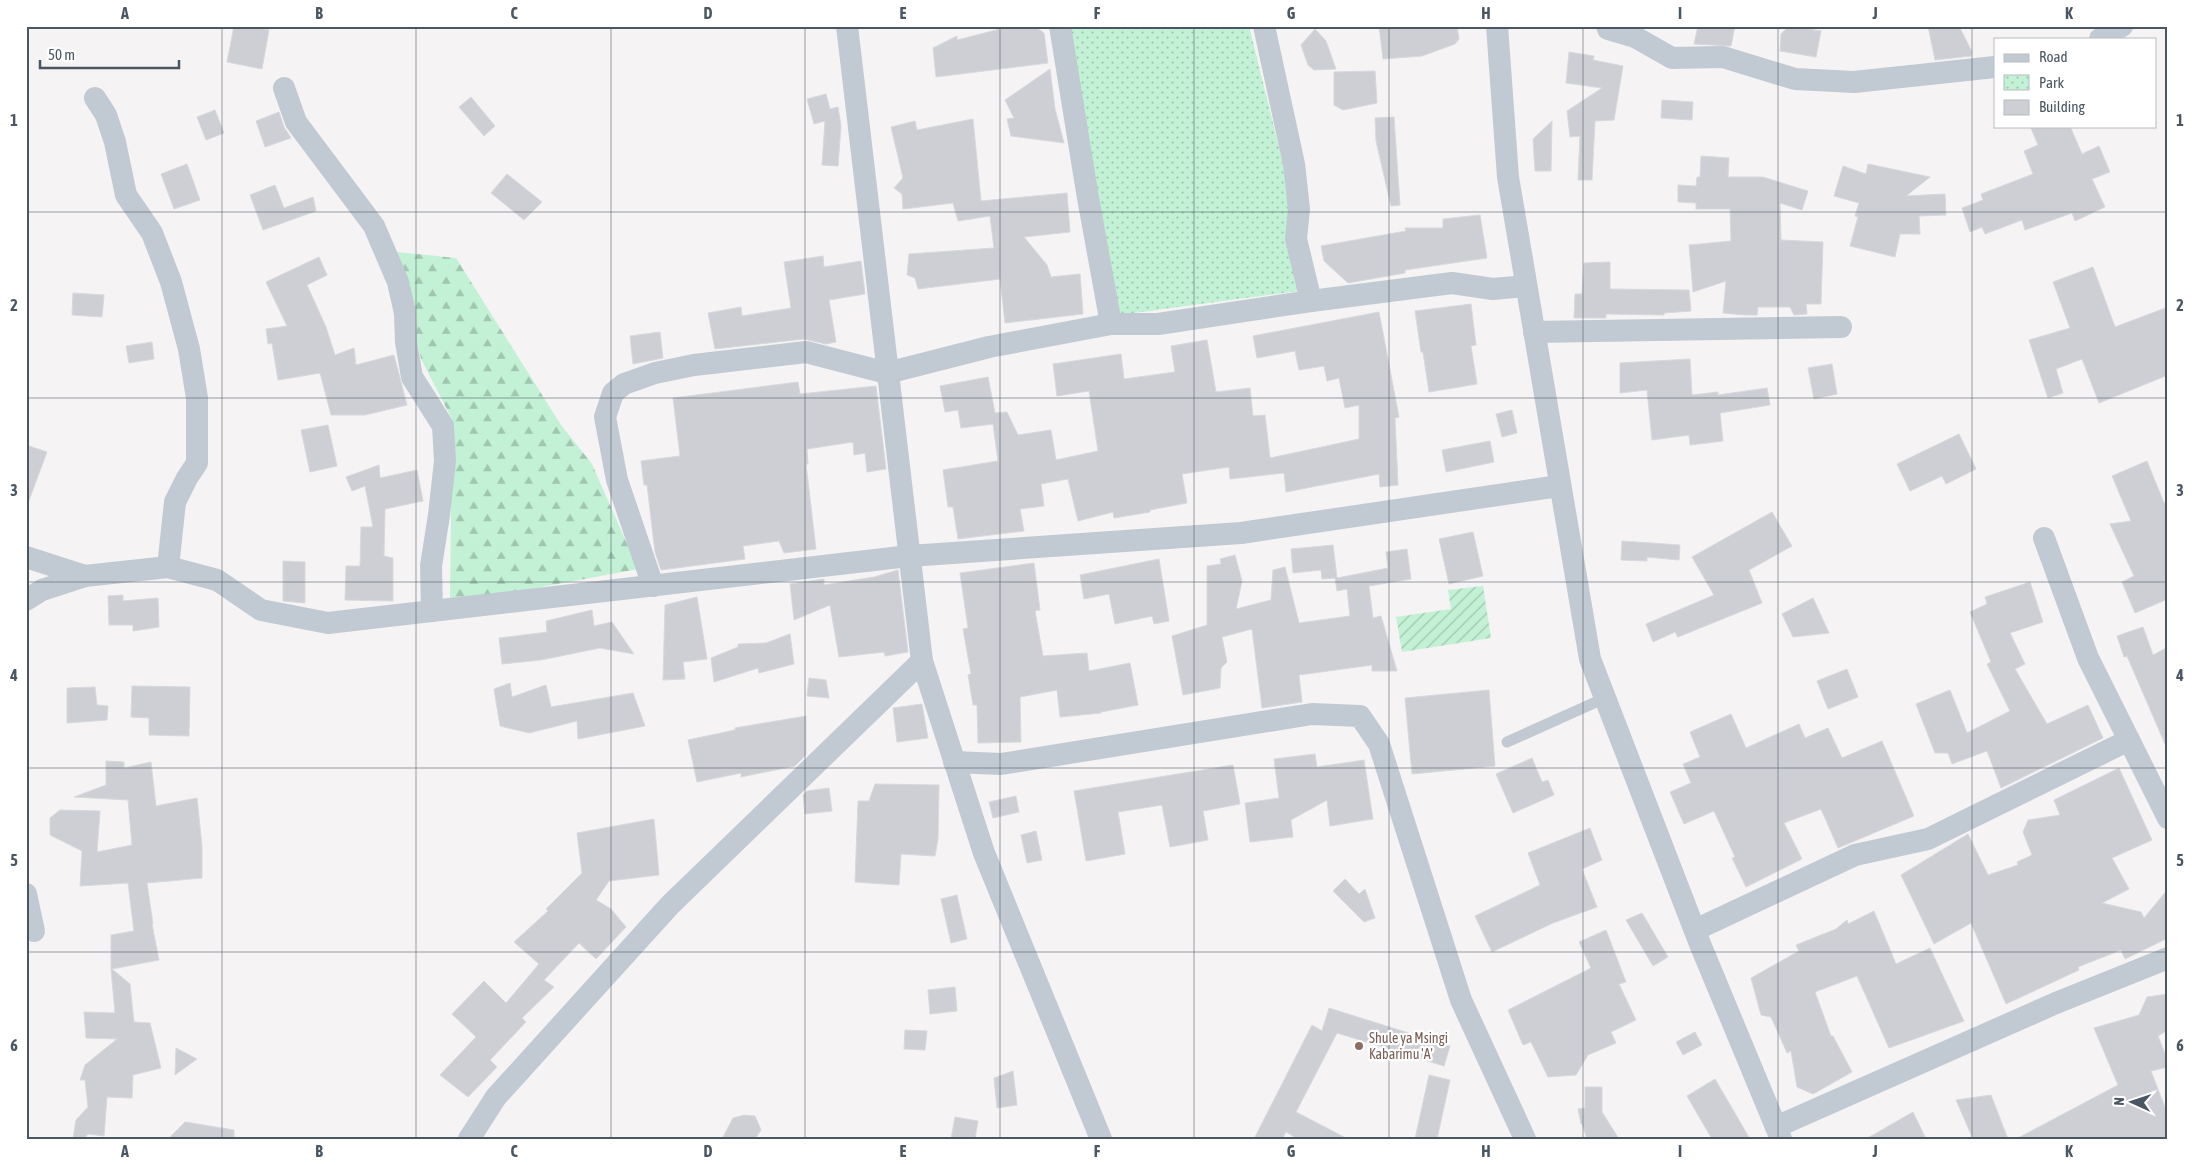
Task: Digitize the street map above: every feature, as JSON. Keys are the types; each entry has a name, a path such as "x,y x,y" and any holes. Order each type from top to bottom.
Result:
{"street":[{"path":"848,26 922,661 984,853 1100,1139"},
{"path":"1060,26 1111,324"},
{"path":"1264,26 1294,164 1299,209 1296,239 1311,301"},
{"path":"1497,26 1508,177 1559,486 1590,659 1695,930 1779,1133 2056,1003 2168,958"},
{"path":"1607,26 1608,29 1635,37 1672,58 1723,57 1795,79 1854,82 1994,67"},
{"path":"2102,38 2122,26"},
{"path":"284,88 296,122 374,226 398,282 405,313 406,342 412,377 443,426 445,461 440,515 431,566 432,611"},
{"path":"95,98 106,115 115,142 126,195 152,233 171,282 190,349 197,398 197,463 175,502 168,567"},
{"path":"653,586 617,480 605,417 613,393 624,384 655,373 694,365 806,352 887,373 988,347 1111,324 1158,324 1311,301 1452,283 1493,289 1526,286"},
{"path":"1534,332 1841,327"},
{"path":"26,600 42,590 85,576 168,567 217,580 262,610 328,623 909,556 1240,533 1559,486"},
{"path":"2044,538 2088,658 2168,818"},
{"path":"26,557 85,576"},
{"path":"469,1139 496,1097 670,905 922,661"},
{"path":"954,762 1001,764 1312,714 1360,716 1379,744 1461,1000 1525,1139"},
{"path":"1695,930 1855,855 1928,839 2129,740"},
{"path":"26,894 34,932"}],"lane":[{"path":"1507,742 1605,698"}],"green space":[{"path":"1067,26 1249,26 1314,289 1119,315"},
{"path":"397,252 456,258 561,425 592,464 638,569 450,604 452,419 421,359"},
{"path":"1483,586 1491,638 1402,652 1396,617 1451,609 1448,590"}],"building":[{"path":"234,26 248,26 269,30 262,69 227,62"},
{"path":"1012,26 1034,26 1044,33 1048,63 936,77 933,48 957,36 957,40"},
{"path":"1379,26 1457,26 1459,39 1455,44 1422,56 1383,59"},
{"path":"1698,26 1735,26 1731,46 1694,44"},
{"path":"1789,26 1821,31 1816,57 1780,51 1781,34"},
{"path":"1928,26 1959,26 1972,52 1971,56 1935,60"},
{"path":"1315,29 1326,41 1336,69 1314,70 1308,65 1301,45"},
{"path":"1569,52 1594,56 1593,60 1623,66 1614,120 1595,121 1592,180 1578,180 1580,136 1570,137 1567,111 1602,88 1566,83"},
{"path":"1050,69 1055,109 1064,143 1011,136 1007,119 1014,118 1005,100"},
{"path":"1375,71 1377,103 1343,110 1334,105 1334,72"},
{"path":"826,94 830,109 838,107 841,126 838,166 822,165 825,121 814,124 807,99"},
{"path":"471,97 495,126 484,136 459,107"},
{"path":"1662,100 1693,102 1692,120 1661,118"},
{"path":"215,110 224,133 206,140 197,117"},
{"path":"279,112 284,127 291,138 265,147 256,121"},
{"path":"1394,117 1400,205 1391,206 1376,141 1375,118"},
{"path":"973,119 981,201 1067,193 1070,232 1024,237 1047,265 1051,277 1080,274 1083,314 1005,323 1000,279 918,289 915,278 907,275 909,254 994,248 990,216 958,221 953,203 903,209 902,194 894,188 903,178 891,127 915,121 917,130"},
{"path":"1552,121 1551,171 1535,171 1533,139"},
{"path":"2031,128 2071,128 2082,154 2099,146 2110,172 2092,179 2105,207 2075,221 2072,213 2025,230 2022,220 1985,234 1982,227 1970,232 1962,208 1983,200 1981,194 2033,174 2024,151 2038,145"},
{"path":"1701,156 1729,158 1728,177 1763,177 1808,191 1802,210 1780,203 1781,240 1823,242 1821,304 1806,304 1807,314 1794,315 1790,307 1758,307 1757,315 1723,313 1726,281 1693,292 1689,245 1731,241 1730,209 1696,209 1696,203 1678,202 1678,185 1696,186 1697,177 1700,177"},
{"path":"187,164 200,200 174,209 161,174"},
{"path":"1868,164 1930,177 1906,196 1945,194 1946,215 1919,216 1920,234 1900,234 1895,257 1850,246 1858,217 1855,216 1859,203 1834,196 1843,166 1866,174"},
{"path":"507,174 542,202 524,220 491,193"},
{"path":"275,185 284,208 313,197 316,211 263,230 250,195"},
{"path":"1480,215 1487,258 1405,270 1405,273 1348,283 1324,261 1321,246 1406,231 1405,228 1443,228 1443,219"},
{"path":"823,256 824,267 861,261 865,294 829,300 836,342 826,344 804,339 715,349 708,313 741,307 742,316 791,308 784,262"},
{"path":"319,257 327,275 307,285 326,327 335,355 354,348 356,365 394,355 407,405 365,415 331,415 320,373 278,380 272,343 268,344 266,329 287,326 266,282"},
{"path":"1610,262 1610,289 1689,290 1691,311 1664,313 1664,315 1606,314 1606,318 1574,318 1575,294 1582,294 1584,263"},
{"path":"2093,267 2115,327 2168,307 2168,375 2099,403 2082,359 2056,369 2063,393 2048,398 2029,340 2070,328 2053,282"},
{"path":"73,293 104,295 102,317 72,315"},
{"path":"1471,304 1476,345 1471,346 1477,384 1429,392 1415,311"},
{"path":"1379,312 1399,417 1395,418 1398,485 1380,487 1379,474 1286,492 1284,473 1230,479 1229,467 1182,474 1187,503 1114,518 1113,512 1078,521 1068,479 1041,484 1044,506 1020,509 1024,531 958,539 953,507 948,507 943,470 998,461 993,424 961,428 958,410 945,412 940,386 988,377 995,413 1007,412 1018,435 1051,430 1056,460 1098,451 1089,391 1057,396 1053,364 1121,354 1124,379 1175,372 1171,346 1207,340 1216,392 1250,388 1253,416 1265,415 1270,458 1359,439 1359,405 1345,408 1339,378 1327,381 1324,366 1299,370 1295,351 1257,358 1253,336"},
{"path":"660,332 663,358 633,364 630,336"},
{"path":"152,342 154,359 129,363 126,346"},
{"path":"1690,359 1692,395 1718,392 1718,395 1767,388 1770,405 1720,413 1723,441 1690,445 1689,435 1652,440 1647,390 1620,393 1620,363"},
{"path":"1832,364 1837,394 1814,399 1808,368"},
{"path":"798,382 800,394 876,386 886,469 867,472 865,453 854,455 853,442 807,449 808,464 806,464 816,549 784,553 779,541 743,546 745,559 661,570 655,552 647,485 644,485 641,461 680,456 673,398"},
{"path":"1512,410 1517,433 1502,437 1496,414"},
{"path":"328,425 337,466 310,472 301,430"},
{"path":"1959,434 1976,469 1946,484 1942,476 1910,491 1897,464"},
{"path":"1490,441 1494,462 1446,472 1442,450"},
{"path":"26,445 47,452 28,503 26,502"},
{"path":"2147,461 2164,503 2168,502 2168,599 2135,613 2122,582 2134,576 2110,524 2131,521 2112,476"},
{"path":"379,465 380,478 417,470 423,501 385,509 384,556 393,558 393,601 345,600 346,566 360,566 361,527 373,527 365,486 352,491 346,477"},
{"path":"1772,512 1792,546 1749,570 1762,603 1678,637 1675,632 1653,642 1646,624 1714,595 1692,557"},
{"path":"1473,532 1483,576 1449,584 1439,539"},
{"path":"1622,541 1680,545 1679,560 1647,557 1647,561 1621,560"},
{"path":"1333,545 1337,578 1388,568 1386,552 1407,549 1411,579 1369,586 1373,618 1381,616 1397,671 1372,671 1372,665 1299,675 1302,702 1262,708 1252,629 1222,637 1227,662 1221,668 1220,688 1183,695 1172,636 1207,625 1207,566 1221,564 1220,559 1235,555 1242,581 1236,609 1271,600 1273,570 1285,567 1299,623 1350,616 1347,589 1337,591 1335,578 1322,579 1321,570 1293,573 1291,549"},
{"path":"1159,559 1169,621 1154,624 1152,616 1115,624 1109,594 1084,599 1080,575"},
{"path":"283,561 305,562 305,603 283,601"},
{"path":"1034,563 1040,610 1035,611 1043,656 1087,653 1089,671 1130,663 1138,705 1101,713 1060,717 1057,690 1020,697 1021,742 978,743 977,705 973,705 968,675 971,674 963,629 968,628 960,573"},
{"path":"898,570 908,652 885,656 884,652 839,657 830,605 794,620 790,584 824,579 824,585 874,577"},
{"path":"2030,582 2043,622 2010,633 2025,664 2015,669 2047,724 2088,705 2103,738 2001,788 1987,751 1952,764 1948,753 1935,753 1916,704 1950,690 1967,733 2010,711 1987,664 1991,662 1970,612 1987,604 1985,597"},
{"path":"123,595 123,601 158,598 159,627 133,631 133,625 109,625 108,596"},
{"path":"697,597 707,659 683,662 685,679 663,680 665,605"},
{"path":"1813,598 1829,633 1793,637 1782,614"},
{"path":"592,610 594,626 612,622 634,654 600,648 541,660 502,664 499,638 547,632 546,621"},
{"path":"2143,627 2153,655 2168,647 2168,751 2127,656 2124,657 2117,636"},
{"path":"790,634 794,664 759,673 758,668 714,682 711,658 738,647 738,644 766,643"},
{"path":"1847,669 1858,697 1828,709 1817,681"},
{"path":"809,678 826,680 829,698 807,696"},
{"path":"510,683 512,697 546,685 551,707 633,693 645,726 578,739 577,721 529,733 500,726 494,689"},
{"path":"132,686 190,687 189,736 149,735 149,718 131,717"},
{"path":"95,687 97,705 108,706 107,720 67,723 67,688"},
{"path":"1489,690 1495,766 1412,774 1405,698"},
{"path":"922,704 928,738 897,742 893,708"},
{"path":"1731,714 1746,748 1799,724 1805,738 1828,728 1842,758 1882,741 1914,816 1838,848 1821,809 1784,823 1802,859 1746,887 1732,858 1735,857 1714,811 1684,824 1670,792 1691,783 1683,764 1700,757 1690,732"},
{"path":"806,716 806,755 795,766 741,777 741,773 697,782 688,740 735,730 735,728"},
{"path":"1315,754 1317,767 1364,760 1373,819 1330,826 1327,800 1291,820 1293,837 1250,842 1245,803 1279,798 1274,759"},
{"path":"1532,758 1542,782 1548,780 1554,795 1513,813 1496,774"},
{"path":"106,761 124,762 124,768 151,762 156,806 197,798 202,846 202,878 147,883 159,960 112,969 130,984 134,1022 150,1023 161,1068 133,1075 132,1098 107,1097 104,1136 88,1134 84,1139 73,1139 76,1120 88,1107 85,1080 80,1080 85,1065 117,1039 86,1038 84,1012 115,1013 111,969 111,935 134,931 128,883 80,886 82,851 50,835 50,818 60,810 100,811 97,852 132,845 128,800 74,797 106,785"},
{"path":"1233,765 1240,804 1203,811 1208,840 1170,847 1162,805 1118,812 1125,854 1086,861 1074,791"},
{"path":"2119,768 2152,840 2112,858 2129,889 2102,903 2141,912 2144,918 2168,889 2168,938 2125,959 2121,950 2078,967 2079,970 2006,1004 1971,923 1934,944 1901,875 1968,834 1988,875 2018,865 2017,862 2032,855 2023,832 2028,820 2060,815 2054,800"},
{"path":"875,784 939,785 938,839 935,856 901,854 899,885 855,882 858,801 869,801"},
{"path":"829,788 832,811 805,814 803,795 807,791"},
{"path":"1016,796 1019,812 993,818 989,802"},
{"path":"654,819 659,875 609,881 596,900 611,909 626,927 596,959 579,943 544,980 554,987 522,1018 526,1022 490,1060 497,1067 468,1097 440,1075 476,1037 452,1014 484,981 506,1003 539,964 514,942 548,911 546,909 582,873 577,833"},
{"path":"1590,828 1602,860 1582,869 1597,907 1553,923 1492,952 1475,916 1540,885 1528,853"},
{"path":"1036,831 1042,860 1027,863 1021,835"},
{"path":"1345,879 1359,894 1365,889 1375,918 1364,922 1333,891"},
{"path":"957,895 967,939 951,943 941,899"},
{"path":"1874,911 1896,964 1930,948 1964,1021 1889,1048 1857,976 1815,992 1831,1036 1833,1036 1852,1072 1813,1094 1797,1087 1791,1051 1787,1053 1771,1017 1761,1015 1751,978 1799,951 1796,945 1836,929 1847,920 1848,924"},
{"path":"1642,913 1668,957 1653,966 1626,920"},
{"path":"1606,930 1626,982 1619,984 1636,1020 1611,1032 1616,1043 1588,1055 1576,1075 1548,1077 1531,1042 1523,1045 1508,1010 1591,968 1579,942"},
{"path":"955,987 957,1011 930,1014 928,990"},
{"path":"2168,994 2168,1030 2158,1036 2168,1061 2168,1067 2151,1071 2168,1115 2168,1139 2016,1139 2118,1085 2094,1028 2139,1015 2147,997"},
{"path":"1329,1008 1450,1046 1444,1066 1337,1033 1296,1112 1348,1139 1298,1139 1286,1132 1282,1139 1254,1139 1312,1025 1322,1031"},
{"path":"905,1030 927,1031 925,1050 904,1049"},
{"path":"1695,1032 1702,1045 1683,1055 1676,1042"},
{"path":"176,1048 197,1059 175,1075"},
{"path":"1013,1071 1017,1105 997,1108 994,1078"},
{"path":"1429,1075 1450,1080 1437,1139 1415,1139"},
{"path":"1715,1079 1750,1139 1712,1139 1687,1096"},
{"path":"1585,1087 1602,1087 1602,1112 1619,1139 1587,1139 1578,1109 1585,1108"},
{"path":"1991,1095 2008,1139 1973,1139 1956,1100"},
{"path":"1913,1112 1926,1139 1866,1139"},
{"path":"744,1115 755,1116 761,1130 755,1139 722,1139 733,1118"},
{"path":"955,1117 978,1121 975,1139 951,1139"},
{"path":"185,1122 234,1130 234,1139 168,1139"}],"place":[{"name":"Shule ya Msingi Kabarimu 'A'","path":"1359,1046"}]}
